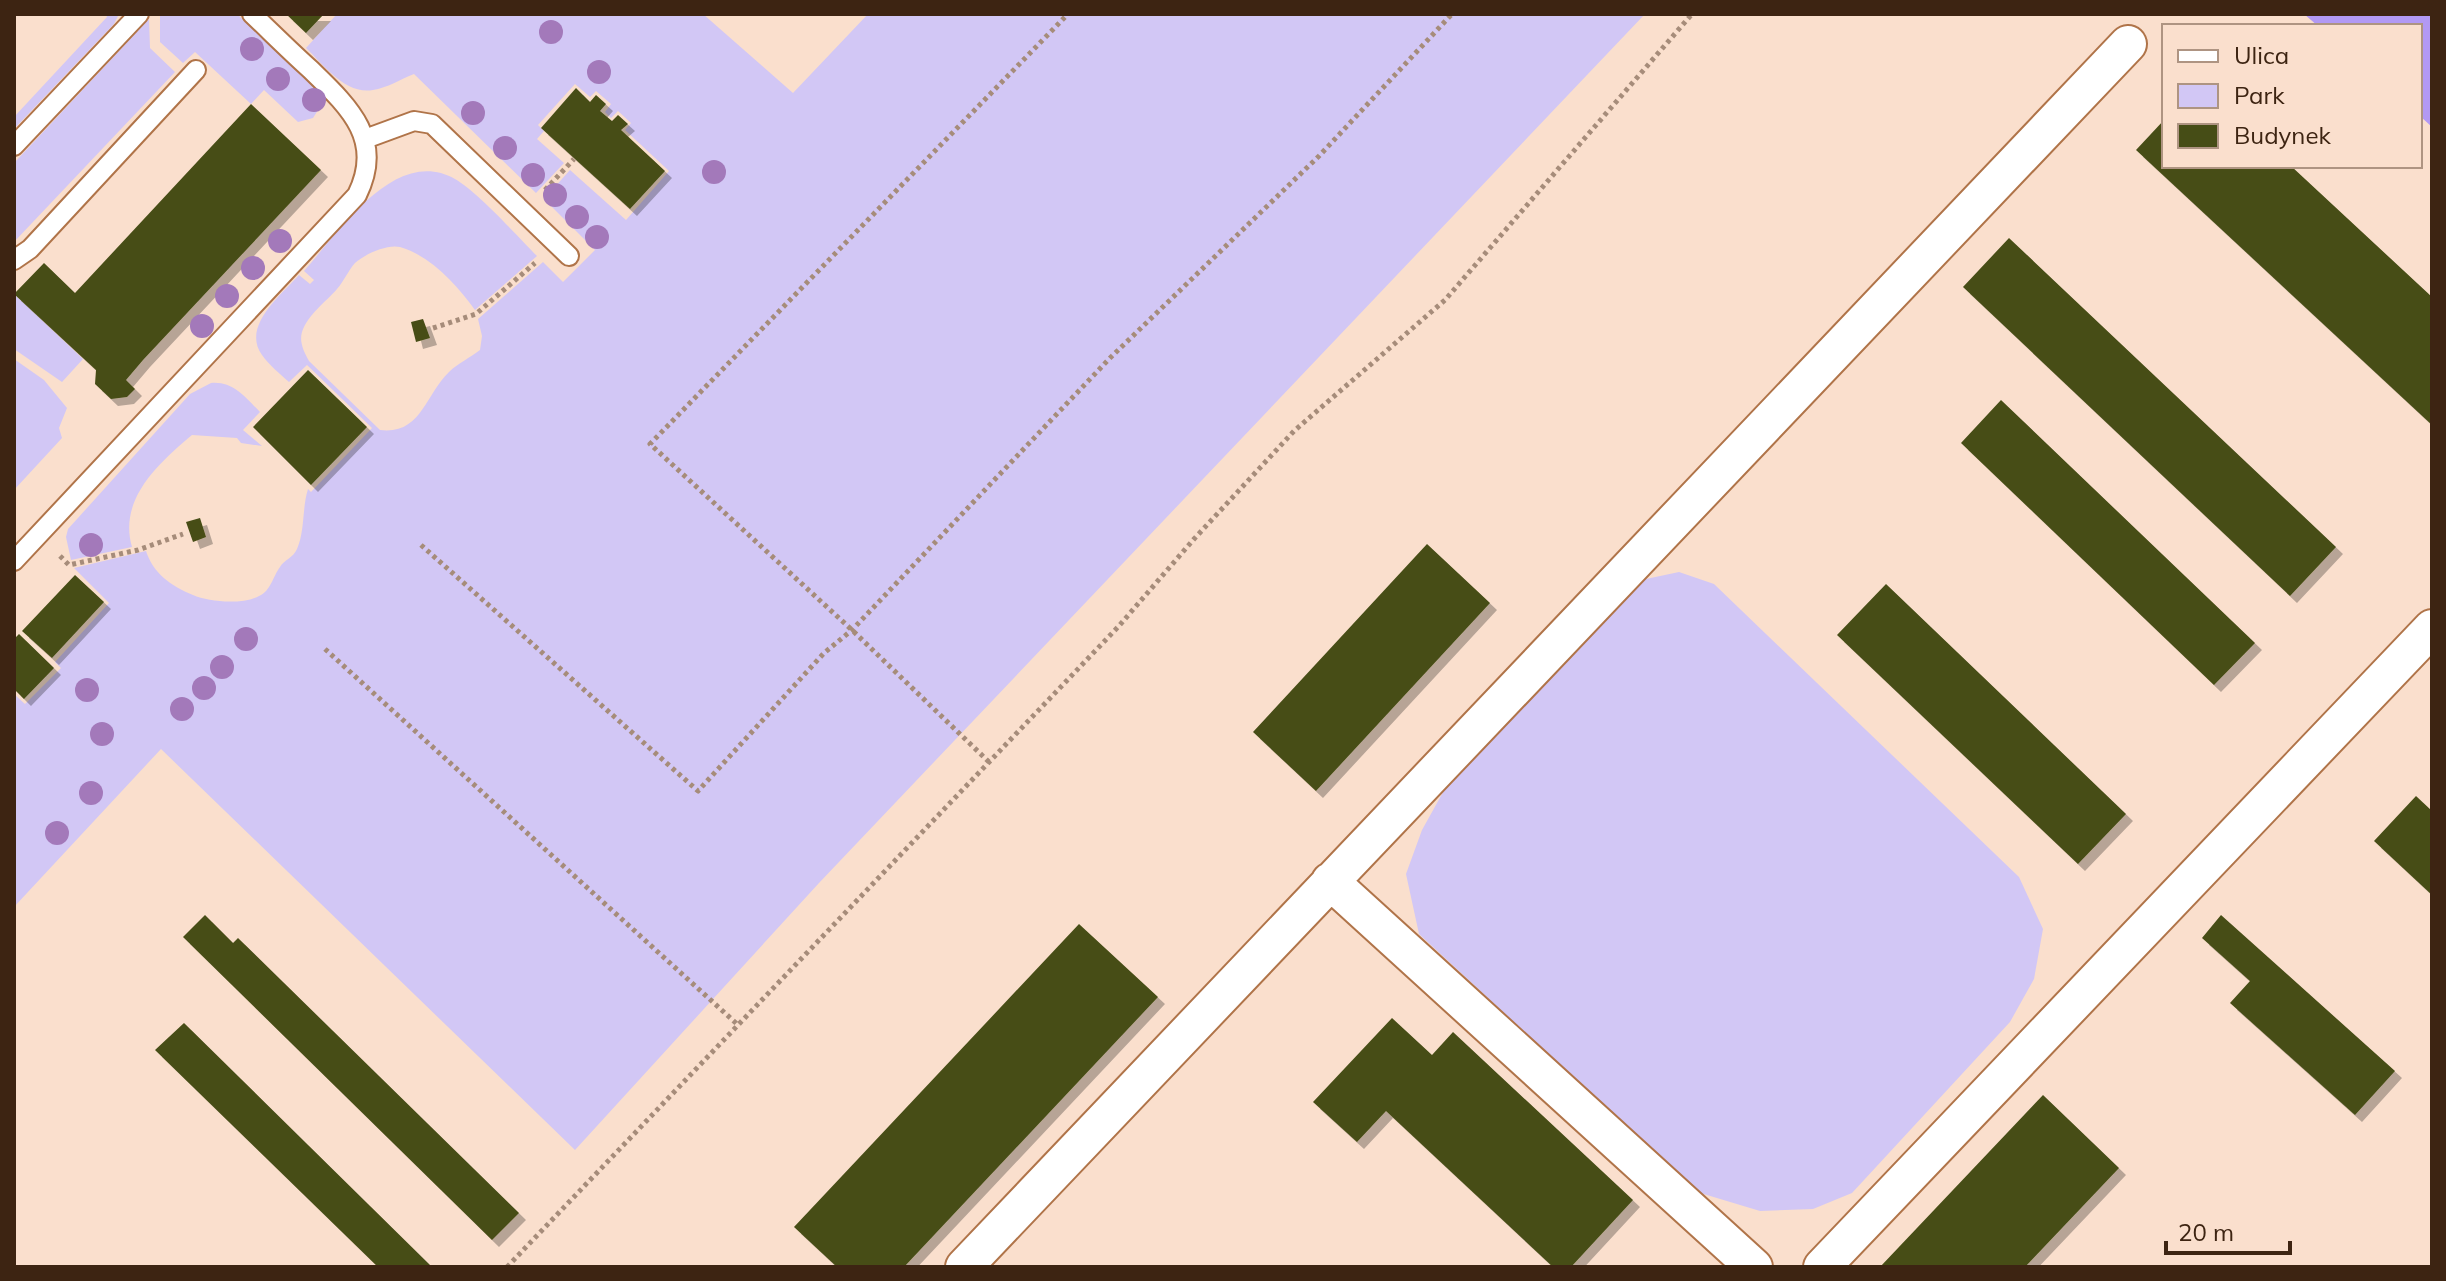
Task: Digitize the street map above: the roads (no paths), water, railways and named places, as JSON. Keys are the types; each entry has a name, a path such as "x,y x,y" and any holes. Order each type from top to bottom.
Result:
{"street":[{"path":"964,1267 2128,44"},
{"path":"1822,1267 2432,628"},
{"path":"1330,881 1754,1267"}],"lane":[{"path":"14,146 139,14"},
{"path":"14,561 357,195 365,180 368,158 365,139 356,117 252,14"},
{"path":"14,260 30,249 196,70"},
{"path":"365,139 414,121 432,124 563,250"}]}
